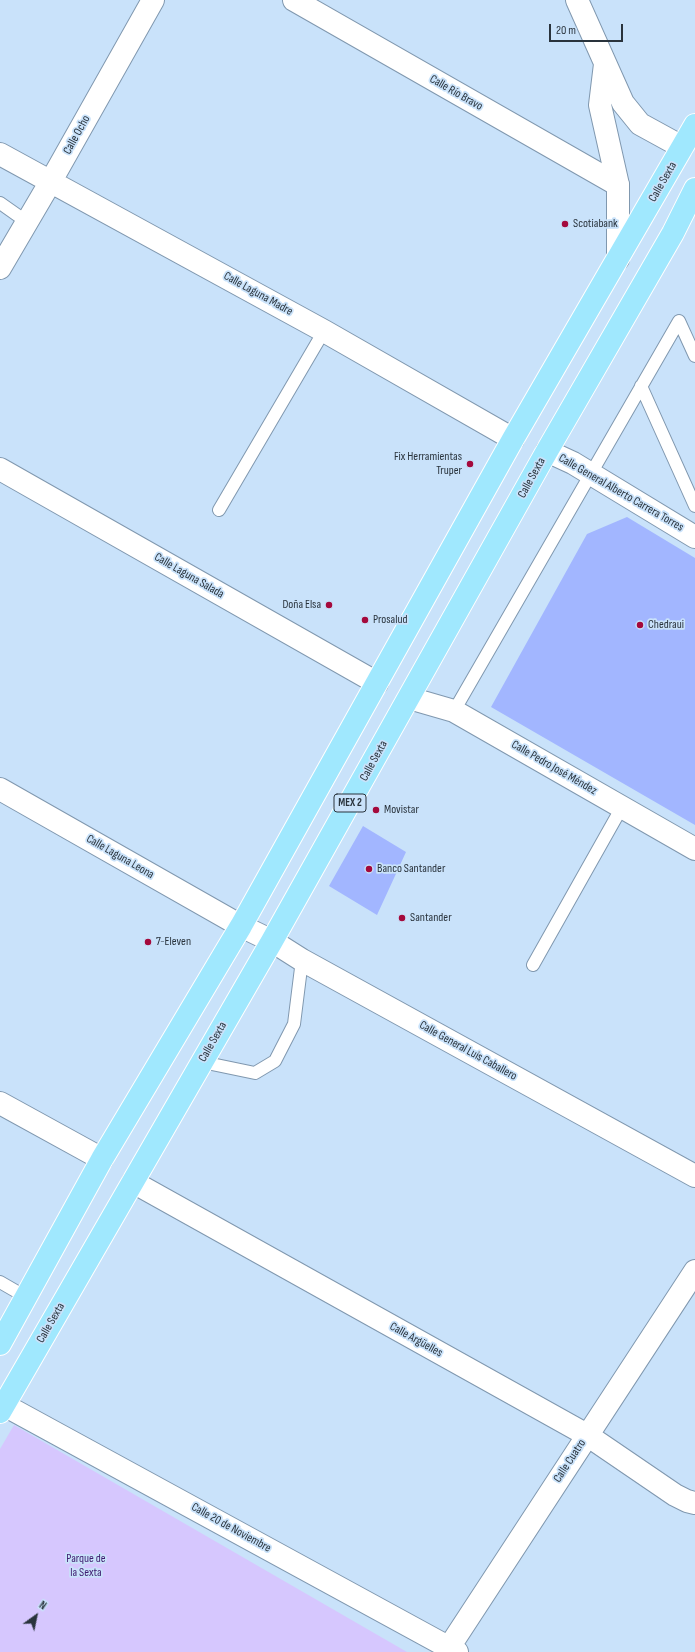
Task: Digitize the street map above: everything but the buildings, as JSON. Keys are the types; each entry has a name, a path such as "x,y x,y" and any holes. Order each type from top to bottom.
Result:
{"main road":[{"name":"Calle Sexta","path":"0,1344 102,1159 241,926 513,439 618,259 689,150 695,125"},
{"name":"Calle Sexta","path":"2,1409 272,942 547,451 673,233 695,189"}],"street":[{"name":"Calle Ocho","path":"0,268 153,0"},
{"name":"Calle Río Bravo","path":"294,0 618,185"},
{"path":"577,0 623,103 640,124 689,150"},
{"path":"605,64 600,105 618,185 618,259"},
{"name":"Calle Laguna Madre","path":"0,154 324,330 513,439"},
{"name":"Calle General Alberto Carrera Torres","path":"547,451 573,463 695,537"},
{"name":"Calle Laguna Salada","path":"0,469 377,683"},
{"name":"Calle Pedro José Méndez","path":"409,698 454,711 695,849"},
{"name":"Calle Laguna Leona","path":"0,789 241,926"},
{"name":"Calle General Luis Caballero","path":"241,926 695,1176"},
{"path":"0,1102 102,1159"},
{"name":"Calle Argüelles","path":"132,1182 587,1435 675,1495 687,1502 695,1503"},
{"name":"Calle Cuatro","path":"451,1651 587,1435 695,1271"},
{"name":"Calle 20 de Noviembre","path":"2,1409 451,1651"}],"lane":[{"path":"0,203 27,222"},
{"path":"454,711 592,475 679,321 695,356"},
{"path":"219,510 324,330"},
{"path":"641,386 695,506"},
{"path":"533,965 622,807"},
{"path":"202,1062 254,1073 276,1062 294,1024 302,960"},
{"path":"0,1282 26,1297"}],"green space":[{"name":"Parque de la Sexta","path":"14,1425 407,1652 0,1652 0,1449"}],"place":[{"name":"Scotiabank","path":"565,224"},
{"name":"Fix Herramientas Truper","path":"470,464"},
{"name":"Doña Elsa","path":"329,605"},
{"name":"Prosalud","path":"365,620"},
{"name":"Chedraui","path":"640,625"},
{"name":"Movistar","path":"376,810"},
{"name":"Banco Santander","path":"369,869"},
{"name":"Santander","path":"402,918"},
{"name":"7-Eleven","path":"148,942"}]}
